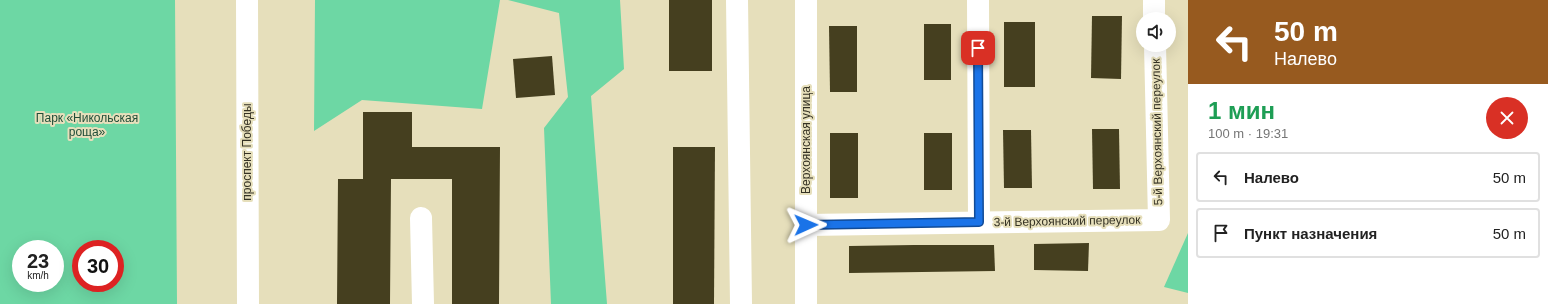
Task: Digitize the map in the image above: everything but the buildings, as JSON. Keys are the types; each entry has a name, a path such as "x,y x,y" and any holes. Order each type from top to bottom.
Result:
{"street":[{"name":"проспект Победы","path":"247,0 248,304"},
{"path":"737,0 741,304"},
{"name":"Верхоянская улица","path":"806,0 806,304"},
{"path":"978,0 979,222"},
{"path":"1154,0 1154,12"},
{"name":"5-й Верхоянский переулок","path":"1155,52 1159,220"},
{"path":"421,218 424,304"},
{"name":"3-й Верхоянский переулок","path":"806,225 1159,220"}],"green space":[{"name":"Парк «Никольская роща»","path":"0,0 175,0 177,304 0,304"},
{"path":"315,0 500,0 482,109 362,100 314,131"},
{"path":"508,0 620,0 624,69 591,96 607,304 551,304 544,128 568,97 559,13"},
{"path":"1188,233 1188,293 1164,287"}],"route":[{"path":"806,225 979,222 978,48"}]}
